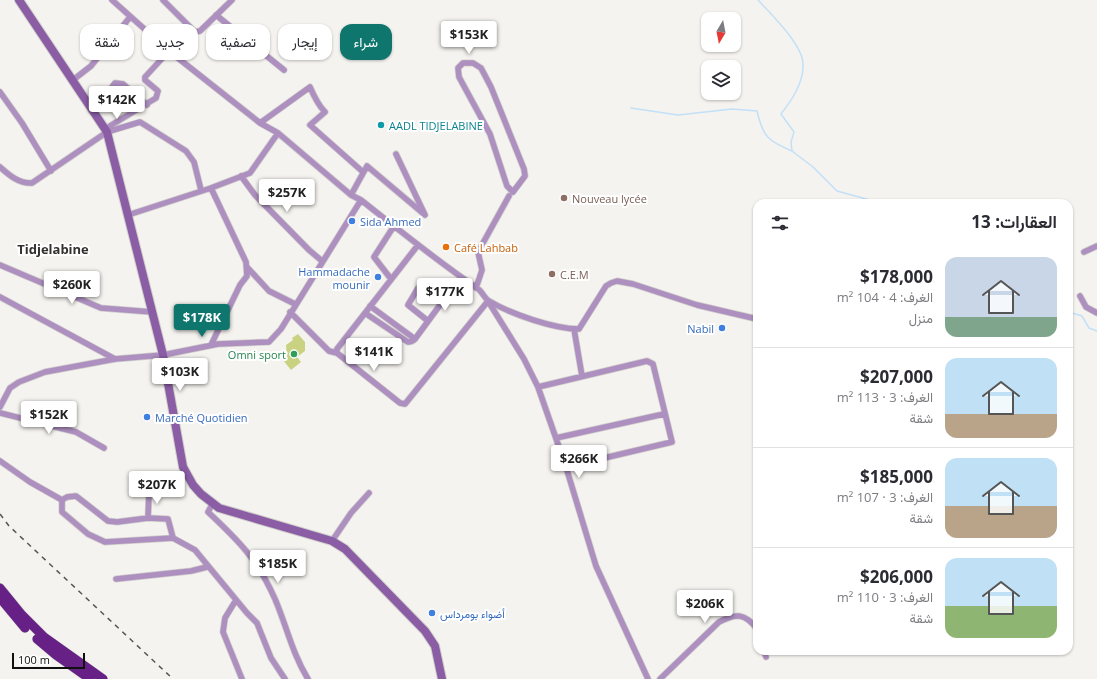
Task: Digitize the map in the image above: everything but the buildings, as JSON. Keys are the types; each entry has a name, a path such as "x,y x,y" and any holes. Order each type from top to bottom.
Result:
{"highway":[{"path":"0,588 22,615 44,637 103,679"},
{"path":"0,598 40,642 56,656 90,679"}],"main road":[{"path":"19,0 106,130 163,355 176,444 183,467 193,485 200,494 218,508 332,541 345,549 425,631 435,646 442,679"}],"street":[{"path":"112,0 142,27"},
{"path":"163,0 187,24"},
{"path":"198,31 230,1"},
{"path":"216,15 284,70"},
{"path":"73,80 92,66 130,17"},
{"path":"0,167 14,178 26,184 32,183 51,171 56,165 129,113 156,98 158,92 153,85 145,80 145,77 161,60"},
{"path":"180,60 260,123 278,133 352,195 361,200 463,280 476,288 488,301 524,359 538,387 566,467 596,566 648,679"},
{"path":"476,288 482,270 478,252 511,194 525,176 524,169 491,87 481,68 473,63 463,63 458,68 459,77 490,134 511,194"},
{"path":"94,111 115,84 123,84 147,104"},
{"path":"260,123 310,86 316,96 319,106 324,112 310,124 363,172"},
{"path":"0,92 22,123 51,171"},
{"path":"106,130 140,122 186,151 194,162 202,190"},
{"path":"128,215 211,188 250,173 278,133"},
{"path":"352,195 367,166 425,215 396,154"},
{"path":"241,176 255,195 309,250 322,261"},
{"path":"211,188 232,231 247,267 247,276 240,285 211,345"},
{"path":"0,406 10,388 30,376 115,359 163,355 211,345 269,342 281,329 290,312 361,200"},
{"path":"391,279 374,257 394,226"},
{"path":"336,353 337,349 418,245"},
{"path":"1084,252 1097,246"},
{"path":"0,265 101,308 152,312"},
{"path":"247,267 269,291 295,304"},
{"path":"488,301 526,318 579,329 606,286 617,282 633,284 697,305 753,319"},
{"path":"365,313 408,342 415,339 428,321 440,304 440,301 424,287 420,287 408,301 408,305 428,321"},
{"path":"1080,296 1086,307 1097,313"},
{"path":"0,297 115,359"},
{"path":"290,312 329,351 336,353 400,403 405,404 488,301"},
{"path":"370,306 415,339"},
{"path":"574,329 582,376"},
{"path":"538,387 650,362 653,364 664,414 672,439 670,444 566,467"},
{"path":"0,412 76,432 104,448"},
{"path":"556,438 664,414"},
{"path":"0,461 30,482 62,500"},
{"path":"148,518 149,492"},
{"path":"332,541 350,512 369,493"},
{"path":"62,500 67,497 76,496 102,518 112,522 148,518 168,519 173,538"},
{"path":"62,500 61,509 64,515 88,534 105,542 173,538 195,550 207,567 257,623 271,658 285,679"},
{"path":"213,503 208,512 244,546 265,578 281,614 297,661 308,679"},
{"path":"116,579 207,567"},
{"path":"236,600 225,618 223,632 242,679"},
{"path":"660,679 719,622 735,616 744,617 753,625"}],"green space":[{"name":"Omni sport","path":"298,334 305,342 305,351 297,357 301,362 291,370 283,360 287,356 286,345"}],"waterway":[{"path":"758,0 778,21 792,39 802,56 803,71 799,85 793,97 781,114 794,132 791,142 792,151 813,167 837,191 866,199"},
{"path":"631,108 678,115 732,109 757,111 764,132 768,137 777,144 792,151"},
{"path":"1073,313 1082,316 1089,328 1097,331"}],"railway":[{"path":"0,514 9,526 173,679"}],"place":[{"name":"AADL TIDJELABINE","path":"381,125"},
{"name":"Nouveau lycée","path":"564,198"},
{"name":"Sida Ahmed","path":"352,221"},
{"name":"Café Lahbab","path":"446,247"},
{"name":"C.E.M","path":"552,274"},
{"name":"Hammadache mounir","path":"378,277"},
{"name":"Nabil","path":"722,328"},
{"name":"Omni sport","path":"294,354"},
{"name":"Marché Quotidien","path":"147,417"},
{"name":"أضواء بومرداس","path":"432,613"}],"district":[{"name":"Tidjelabine","path":"53,249"}]}
